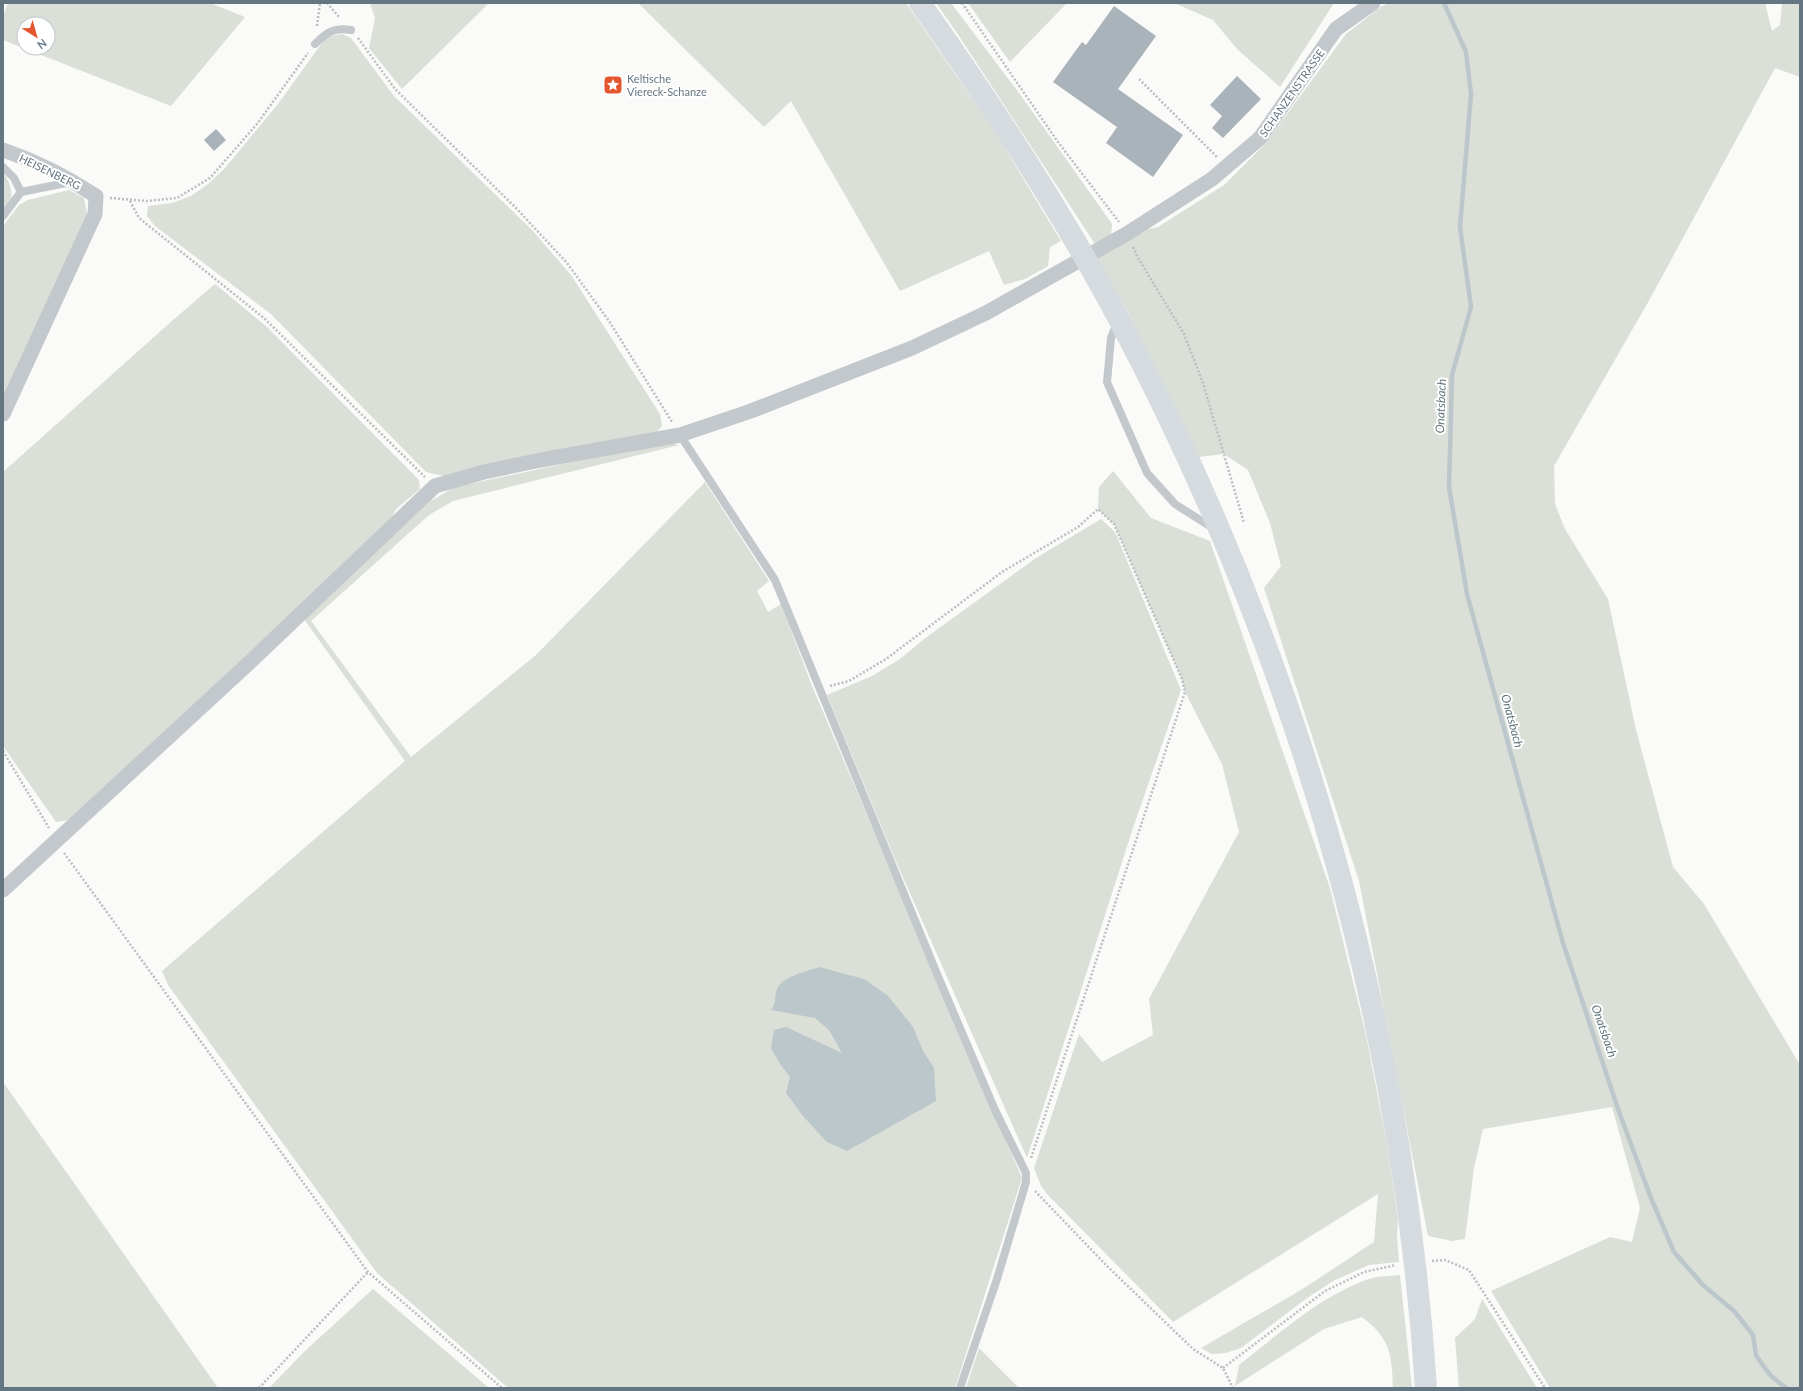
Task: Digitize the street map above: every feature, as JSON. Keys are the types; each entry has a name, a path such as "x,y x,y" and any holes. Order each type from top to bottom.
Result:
{"main road":[{"path":"920,3 1025,158 1096,277 1119,319 1169,418 1220,532 1270,660 1297,736 1339,874 1357,944 1388,1086 1410,1229 1418,1296 1426,1388"}],"street":[{"name":"SCHANZENSTRASSE","path":"435,486 484,472 541,460 680,435 751,411 912,348 986,313 1128,233 1212,179 1226,168 1260,138 1336,29 1373,3"},
{"name":"HEISENBERG","path":"3,150 22,156 74,182 96,196"},
{"path":"3,414 95,214 96,196"},
{"path":"3,890 250,662 435,486"}],"lane":[{"path":"315,44 325,33 340,28 351,30"},
{"path":"3,166 14,178 21,192"},
{"path":"3,216 21,192 74,182"},
{"path":"1119,319 1111,338 1107,382 1147,474 1174,504 1220,532"},
{"path":"680,435 775,580 995,1110 1026,1173 1026,1182 997,1279 960,1388"}],"path":[{"path":"96,196 130,201 177,198 210,178 257,124 287,85 315,44 320,3"},
{"path":"327,3 351,30 395,89 518,209 567,263 608,321 680,435"},
{"path":"962,3 1058,142 1128,233 1137,256 1184,334 1203,383 1244,523"},
{"path":"1139,80 1214,153 1226,168"},
{"path":"130,201 139,218 264,318 435,486"},
{"path":"820,689 849,681 886,659 1002,572 1078,527 1098,509 1114,524 1182,679 1185,692 1026,1173"},
{"path":"3,751 56,841 368,1272 502,1388"},
{"path":"1026,1182 1107,1266 1193,1350 1223,1368 1233,1388"},
{"path":"1425,1262 1445,1260 1469,1270 1545,1388"},
{"path":"1223,1368 1325,1291 1364,1272 1398,1265"},
{"path":"259,1388 368,1272"}],"shaded area":[{"path":"8,3 210,3 245,17 171,106 44,56 56,56 56,16 16,16 16,45 3,40 3,17"},
{"path":"370,3 489,3 402,89 369,48 375,18"},
{"path":"638,3 906,3 992,127 1061,241 1050,247 1048,266 1025,279 1004,285 989,251 900,291 791,101 764,127"},
{"path":"936,3 951,3 1022,97 1112,224 1111,236 1095,244"},
{"path":"968,3 1067,3 1010,62"},
{"path":"1174,3 1334,3 1280,87 1237,49 1213,20"},
{"path":"1390,3 1765,3 1772,31 1780,25 1782,3 1800,3 1800,77 1775,68 1651,297 1554,466 1555,504 1565,529 1608,599 1636,730 1673,867 1704,904 1800,1065 1800,1388 1550,1388 1491,1291 1610,1237 1632,1242 1640,1208 1612,1107 1483,1129 1474,1168 1465,1239 1452,1241 1428,1236 1359,881 1264,588 1281,566 1270,523 1248,470 1224,454 1198,457 1129,314 1095,254 1128,233 1158,227 1224,185 1264,145 1346,34 1382,6"},
{"path":"342,34 351,38 394,96 533,231 571,275 660,414 662,426 655,434 447,477 426,472 272,315 155,226 147,216 148,206 172,203 191,196 207,185 225,168 278,104 324,40 331,36"},
{"path":"3,173 9,182 11,200 3,211"},
{"path":"69,190 84,198 88,220 3,404 3,226 19,205 28,200"},
{"path":"215,284 267,327 419,480 420,489 396,509 389,523 69,820 56,822 3,746 3,472"},
{"path":"667,442 679,445 453,501 429,515 311,621 411,757 536,655 705,482 769,581 757,591 768,612 781,604 812,686 1022,1178 955,1388 508,1388 377,1273 168,985 162,971 405,761 304,619 429,502 455,487"},
{"path":"1113,471 1151,518 1210,541 1330,888 1366,1035 1387,1144 1398,1220 1397,1237 1399,1262 1369,1265 1335,1280 1307,1298 1241,1348 1226,1353 1212,1354 1201,1348 1301,1290 1374,1242 1378,1194 1173,1322 1047,1194 1041,1186 1034,1168 1079,1034 1102,1062 1153,1035 1149,999 1239,832 1222,764 1185,692 1182,679 1114,524 1098,509 1099,487"},
{"path":"1101,519 1115,532 1181,690 1133,828 1027,1158 894,857 827,695 872,676 900,659 924,639 1036,558"},
{"path":"819,967 864,979 887,995 913,1027 923,1051 934,1068 936,1101 847,1151 827,1142 803,1116 786,1093 790,1077 780,1064 771,1048 774,1030 786,1027 842,1053 829,1030 815,1018 771,1010 775,1002 778,987 783,982 794,975"},
{"path":"3,1082 218,1388 3,1388"},
{"path":"1400,1275 1412,1388 1393,1388 1392,1366 1388,1348 1379,1332 1362,1317 1324,1329 1235,1386 1239,1365 1317,1306 1351,1286 1369,1279"},
{"path":"373,1289 489,1388 269,1388 306,1350"},
{"path":"1482,1299 1537,1388 1459,1388 1455,1338 1475,1319"},
{"path":"979,1348 1019,1388 966,1388"}],"building":[{"path":"1114,6 1156,36 1118,89 1183,135 1153,177 1106,143 1117,127 1053,82 1082,42 1086,45"},
{"path":"1237,76 1261,99 1223,138 1212,128 1222,116 1210,105"},
{"path":"216,129 226,140 214,151 204,140"}],"waterway":[{"name":"Onatsbach","path":"1444,3 1466,52 1471,94 1460,227 1471,307 1452,375 1449,487 1467,594 1563,943 1618,1109 1651,1198 1674,1252 1703,1285 1734,1311 1753,1335 1756,1355 1762,1364 1771,1376 1786,1388"}],"place":[{"name":"Keltische Viereck-Schanze","path":"613,85"}]}
